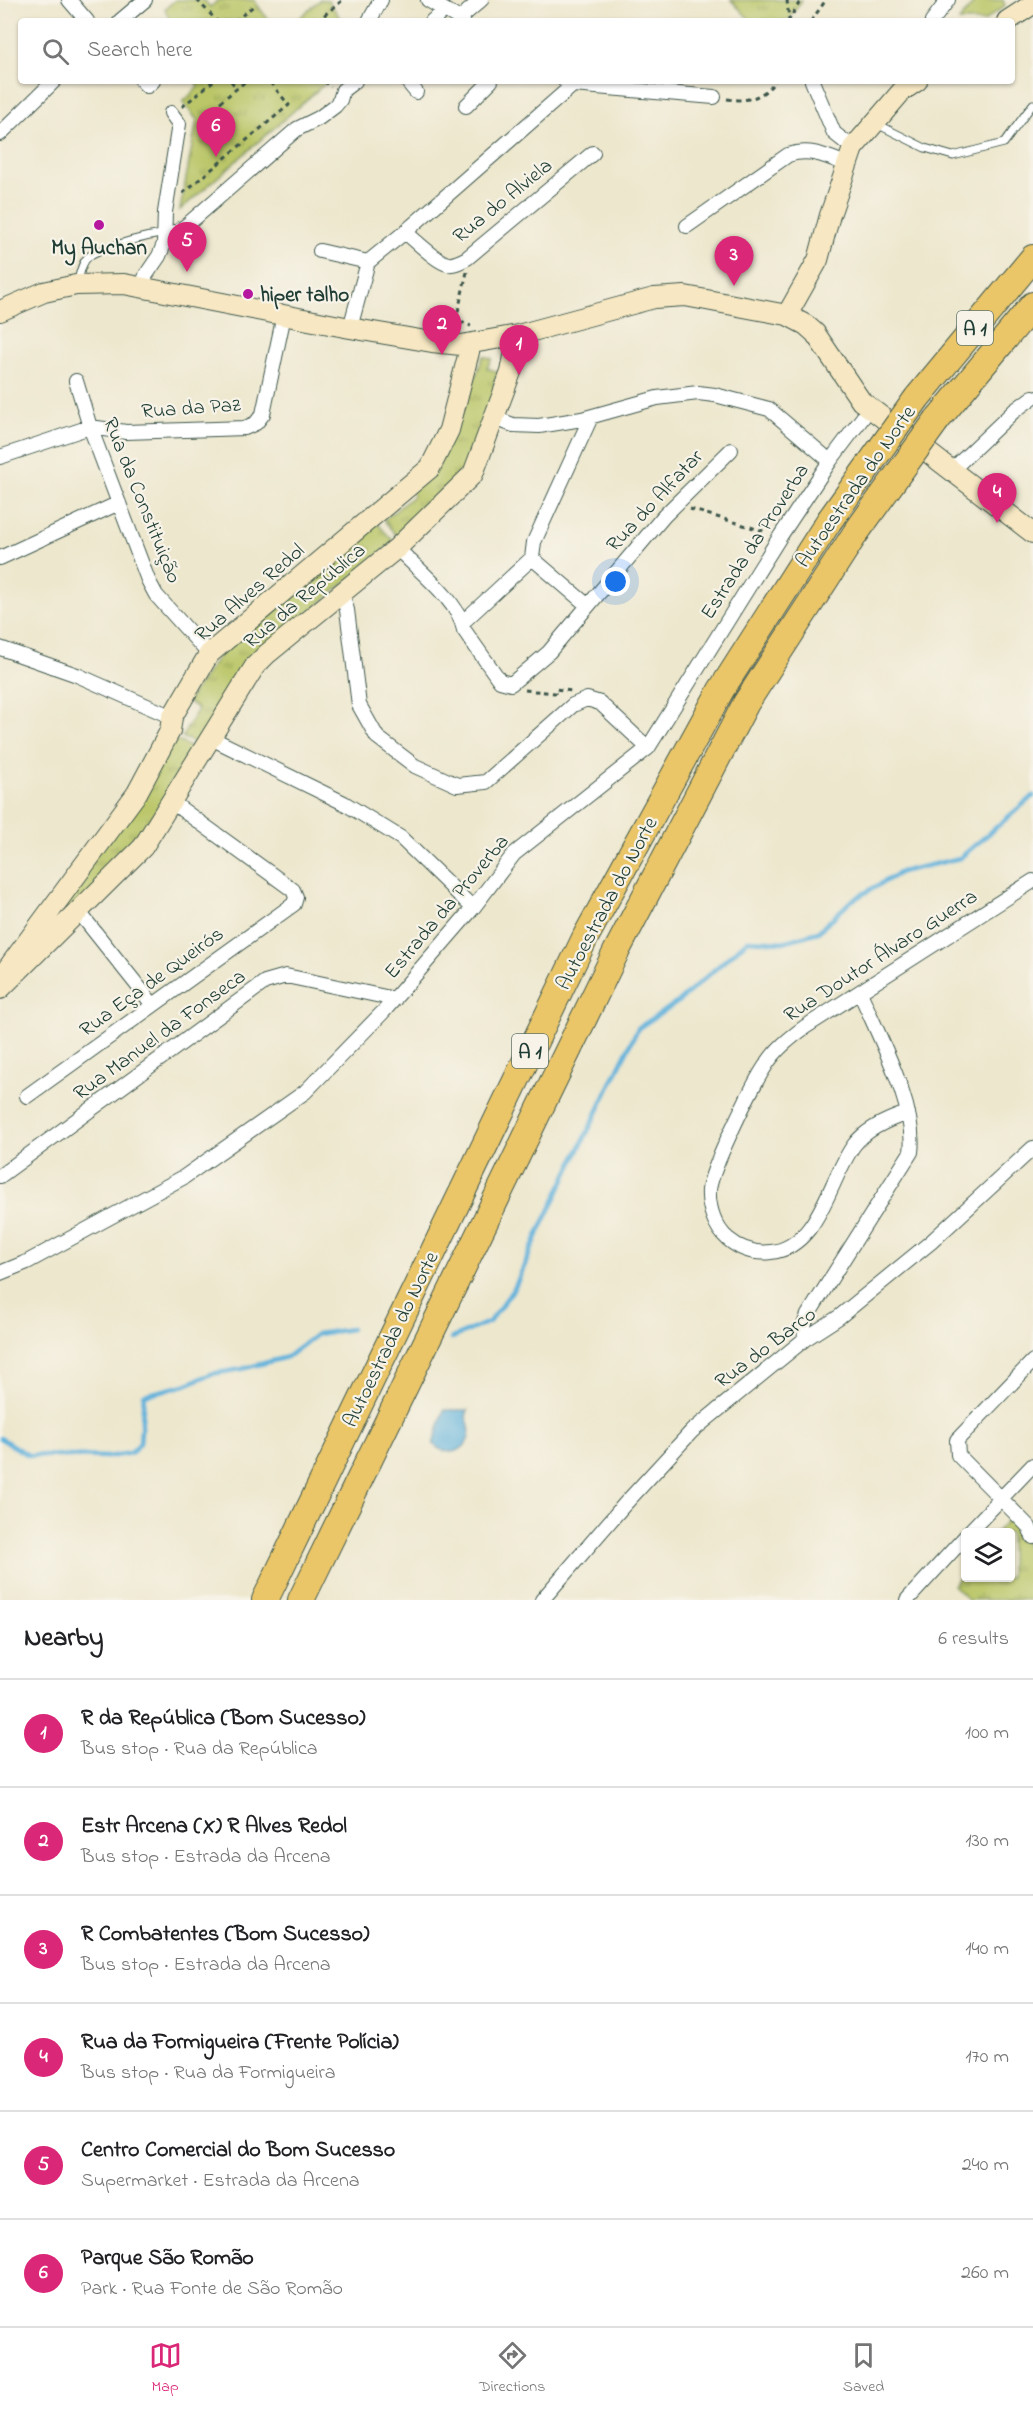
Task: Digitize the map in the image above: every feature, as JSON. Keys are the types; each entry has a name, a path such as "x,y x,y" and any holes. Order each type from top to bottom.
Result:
{"highway":[{"name":"Autoestrada do Norte","path":"266,1600 389,1340 586,936 721,690 829,521 917,398 1033,258"},
{"name":"Autoestrada do Norte","path":"301,1600 627,931 746,703 855,534 937,420 1033,305"}],"street":[{"path":"69,0 84,18"},
{"path":"124,18 145,0"},
{"path":"371,18 381,0"},
{"path":"428,0 458,18"},
{"path":"463,18 481,0"},
{"path":"934,18 948,0"},
{"path":"1012,18 1033,4"},
{"path":"436,18 445,10"},
{"path":"0,134 51,84"},
{"path":"409,84 416,92"},
{"path":"466,106 488,84"},
{"path":"350,328 368,262 405,232 568,84"},
{"path":"579,84 714,97"},
{"path":"813,84 834,133 849,156"},
{"path":"787,315 818,260 849,156 902,91 912,84"},
{"path":"164,234 179,231 297,129 319,118 334,106 340,100 344,86"},
{"path":"142,287 146,275 162,250 168,189 179,124 171,114"},
{"path":"687,226 788,155 797,152 814,152 849,156"},
{"name":"Rua do Alviela","path":"405,232 447,264 466,258 592,153"},
{"path":"320,252 368,262"},
{"path":"0,310 44,292 76,285 124,284 432,342 478,343 674,295 698,297 787,315 806,325 815,333 854,393 870,408 1033,533"},
{"name":"Rua da Paz","path":"90,427 126,432 245,428 256,423 263,414 284,315"},
{"name":"Rua da República","path":"0,988 143,848 255,666 397,548 473,474 511,372 518,335"},
{"name":"Rua Alves Redol","path":"0,978 137,793 170,731 172,717 210,654 430,468 449,430 478,343"},
{"name":"Rua da Constituição","path":"76,381 90,427 148,580 156,595 210,654"},
{"path":"494,418 524,427 591,417 657,398 698,393 715,395 770,409 830,462"},
{"path":"952,470 1014,411 1033,397"},
{"name":"Estrada da Proverba","path":"0,1273 27,1263 184,1177 305,1092 395,999 514,854 648,748 781,535 870,408"},
{"path":"463,622 532,558 534,542 591,417"},
{"path":"0,456 90,427"},
{"name":"Rua do Alfatar","path":"397,548 453,606 463,622 464,630 500,681 511,684 549,652 675,505 731,450"},
{"path":"0,558 119,503"},
{"path":"532,558 587,605"},
{"path":"342,593 347,610 359,705 377,737 415,766 457,785 486,782 573,705 587,699 600,703 648,748"},
{"path":"0,648 77,675 172,717"},
{"path":"212,738 344,803 401,838 472,908"},
{"name":"Rua Eça de Queirós","path":"27,1096 294,904 296,897 293,891 172,803"},
{"name":"Rua Doutor Álvaro Guerra","path":"908,1113 888,1120 868,1131 855,1144 836,1176 813,1224 804,1236 793,1244 782,1250 757,1252 736,1245 719,1229 710,1205 710,1181 765,1066 788,1040 1033,881"},
{"path":"79,912 153,1005"},
{"name":"Rua Manuel da Fonseca","path":"0,1176 266,982 286,976 395,999"},
{"path":"805,1339 804,1325 808,1315 911,1152 912,1131 903,1094 860,993"},
{"name":"Rua do Barco","path":"542,1600 679,1444 707,1418 805,1339 839,1317 932,1242 1033,1148"},
{"path":"1033,1361 957,1440 958,1455 1029,1527 1033,1538"},
{"path":"973,1528 1033,1465"},
{"path":"907,1600 961,1541"}],"lane":[{"path":"875,123 925,148 953,156 1004,143 1033,105"},
{"path":"76,285 83,264 89,256 144,237 164,234"}],"path":[{"path":"197,0 214,18"},
{"path":"321,18 343,0"},
{"path":"787,0 789,18"},
{"path":"790,18 801,0"},
{"path":"813,18 826,0"},
{"path":"239,18 256,4"},
{"path":"171,114 209,84"},
{"path":"234,84 237,88"},
{"path":"213,108 242,84"},
{"path":"168,189 183,193 289,105 272,84"},
{"path":"714,97 743,101 757,98 772,84"},
{"path":"466,258 468,277 456,320 479,329 478,343"},
{"path":"675,505 781,535"},
{"path":"522,689 555,693 555,689 580,691"}],"green space":[{"path":"175,0 204,0 210,7 219,0 254,0 267,18 169,18 165,9"},
{"path":"320,0 328,0 340,18 299,18"},
{"path":"731,0 802,0 790,18 748,18"},
{"path":"976,0 1003,0 1005,6 988,18 961,18"},
{"path":"197,84 325,84 180,210 197,120 183,102 198,87"},
{"path":"483,356 492,359 487,368 498,372 494,384 499,387 474,460 398,538 384,520 413,496 411,490 463,411"},
{"path":"376,522 394,542 260,653 201,746 182,737 198,709 187,701 226,646"},
{"path":"172,738 198,751 136,849 62,923 54,914"},
{"path":"1009,1518 1022,1536 1031,1566 1032,1600 968,1600 953,1585 961,1576 961,1582 1015,1582 1015,1528 1000,1528"}],"water":[{"path":"444,1410 468,1410 467,1442 456,1451 441,1450 433,1444"}],"waterway":[{"path":"452,1338 489,1322 515,1287 539,1232 638,1028 678,1002 748,940 783,942 818,932 851,901 901,872 960,858 1033,796"},
{"path":"0,1438 28,1455 108,1457 131,1453 140,1443 144,1395 185,1385 211,1374 242,1369 287,1357 317,1334 351,1329"}],"place":[{"name":"Parque São Romão","path":"216,157"},
{"name":"My Auchan","path":"99,225"},
{"name":"Centro Comercial do Bom Sucesso","path":"187,272"},
{"name":"R Combatentes (Bom Sucesso)","path":"734,286"},
{"name":"hiper talho","path":"248,294"},
{"name":"Estr Arcena (X) R Alves Redol","path":"442,355"},
{"name":"R da República (Bom Sucesso)","path":"519,375"},
{"name":"Rua da Formigueira (Frente Polícia)","path":"997,523"}]}
